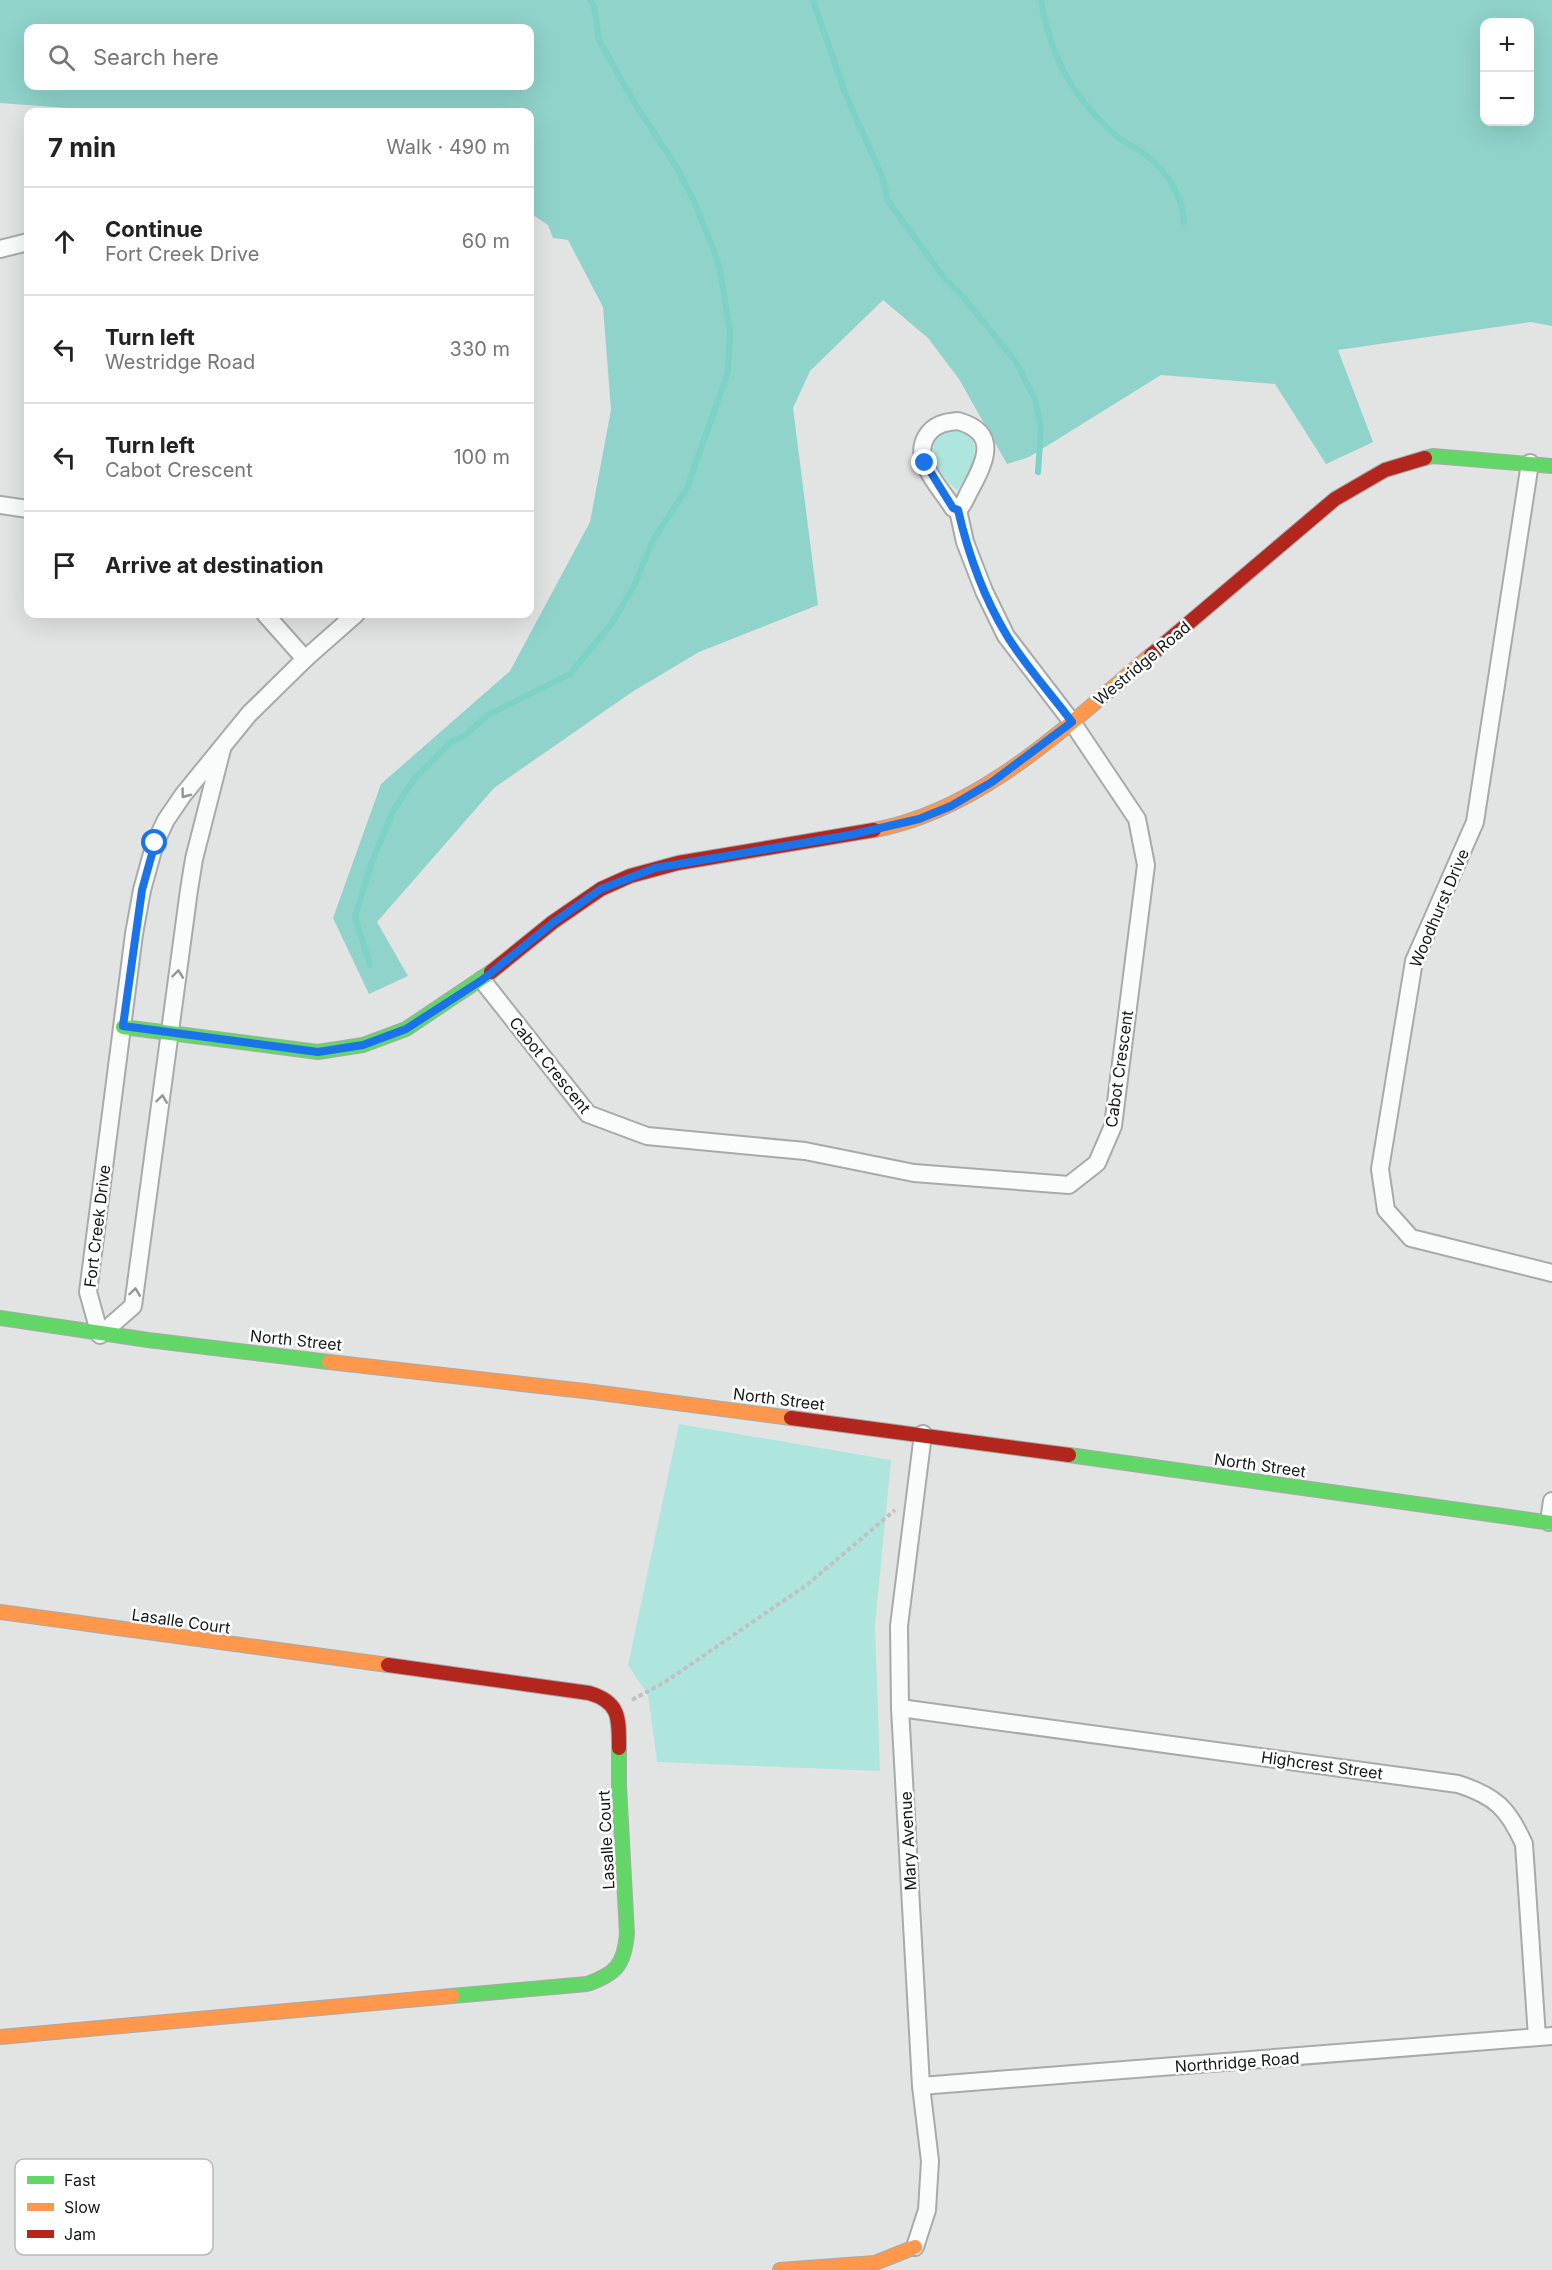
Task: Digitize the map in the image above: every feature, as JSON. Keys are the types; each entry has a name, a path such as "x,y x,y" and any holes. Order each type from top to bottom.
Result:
{"street":[{"path":"0,249 24,243"},
{"name":"Cabot Crescent","path":"482,980 588,1114 647,1136 805,1151 914,1173 1069,1185 1097,1163 1113,1126 1146,865 1137,819 1072,722 1006,636 984,591 965,542 958,510 981,469 986,449 984,439 977,430 958,421 937,426 929,433 923,443 922,453 930,474 953,508 958,510"},
{"name":"Westridge Road","path":"123,1026 318,1052 363,1045 406,1029 482,980 563,915 601,889 630,876 678,863 850,835 919,819 951,806 992,782 1072,722 1335,499 1385,470 1433,456 1552,466"},
{"name":"Woodhurst Drive","path":"1530,463 1475,822 1414,961 1380,1169 1386,1210 1411,1238 1552,1273"},
{"path":"0,506 24,509"},
{"path":"269,618 305,659"},
{"name":"Fort Creek Drive","path":"222,749 194,859 133,1306 100,1335 88,1292 142,890 155,843 166,820 183,795 249,714 305,659 351,618"},
{"name":"North Street","path":"0,1318 100,1335 416,1371 923,1434 1550,1523"},
{"name":"Mary Avenue","path":"915,2247 927,2210 930,2161 921,2086 900,1708 899,1626 923,1434"},
{"path":"1550,1523 1552,1501"},
{"name":"Lasalle Court","path":"0,1612 589,1693 606,1698 615,1709 619,1730 619,1786 627,1934 626,1953 618,1969 604,1979 587,1984 0,2037"},
{"name":"Highcrest Street","path":"900,1708 1458,1784 1481,1791 1500,1804 1515,1822 1524,1844 1545,2037"},
{"name":"Northridge Road","path":"921,2086 1545,2037"},
{"path":"780,2270 874,2263 915,2247"}],"path":[{"path":"615,1709 665,1682 808,1584 916,1492"}],"shaded area":[{"path":"0,0 1552,0 1552,326 1531,322 1338,350 1373,442 1326,464 1275,384 1161,375 1029,457 1007,464 959,379 928,338 883,300 810,371 793,408 818,605 699,652 632,692 494,788 377,922 408,976 369,994 333,918 381,784 510,671 590,522 611,410 603,307 568,240 553,238 548,225 534,216 534,108 67,108 0,103"},
{"path":"953,429 964,432 971,438 974,446 972,464 957,490 941,472 933,450 939,435"},
{"path":"679,1424 891,1460 875,1626 880,1771 657,1762 648,1695 628,1665"}],"waterway":[{"path":"370,965 355,917 371,864 393,811 414,779 451,742 464,736 488,715 570,674 612,623 634,586 653,540 687,488 728,372 730,332 720,270 714,251 693,199 677,168 634,102 599,40 594,6 590,0"},
{"path":"813,0 845,93 882,176 888,201 945,279 964,298 1016,362 1035,399 1041,428 1038,472"},
{"path":"1041,0 1054,51 1072,86 1108,128 1162,170 1181,204 1184,223"}],"traffic: fast":[{"path":"1425,458 1433,456 1552,466"},
{"path":"123,1027 318,1052 363,1045 406,1029 491,972"},
{"path":"0,1318 148,1340 329,1362"},
{"path":"1069,1455 1552,1523"},
{"path":"452,1996 587,1984 605,1976 617,1967 624,1953 627,1934 619,1748"}],"traffic: slow":[{"path":"874,830 913,820 951,804 987,784 1056,735 1151,655"},
{"path":"329,1362 593,1392 791,1418"},
{"path":"0,1612 388,1665"},
{"path":"0,2037 452,1996"},
{"path":"780,2270 875,2263 915,2247"}],"traffic: jam":[{"path":"1151,655 1335,499 1385,470 1425,458"},
{"path":"491,972 553,922 601,889 630,876 678,863 874,830"},
{"path":"791,1418 1069,1455"},
{"path":"388,1665 589,1693 607,1701 616,1713 619,1748"}],"route":[{"path":"155,843 142,890 134,934 123,1026 318,1052 363,1045 406,1029 482,980 554,922 601,889 630,876 678,863 884,828 919,819 951,806 992,782 1072,722 1006,636 984,591 965,542 958,510 953,508 925,463"}]}
